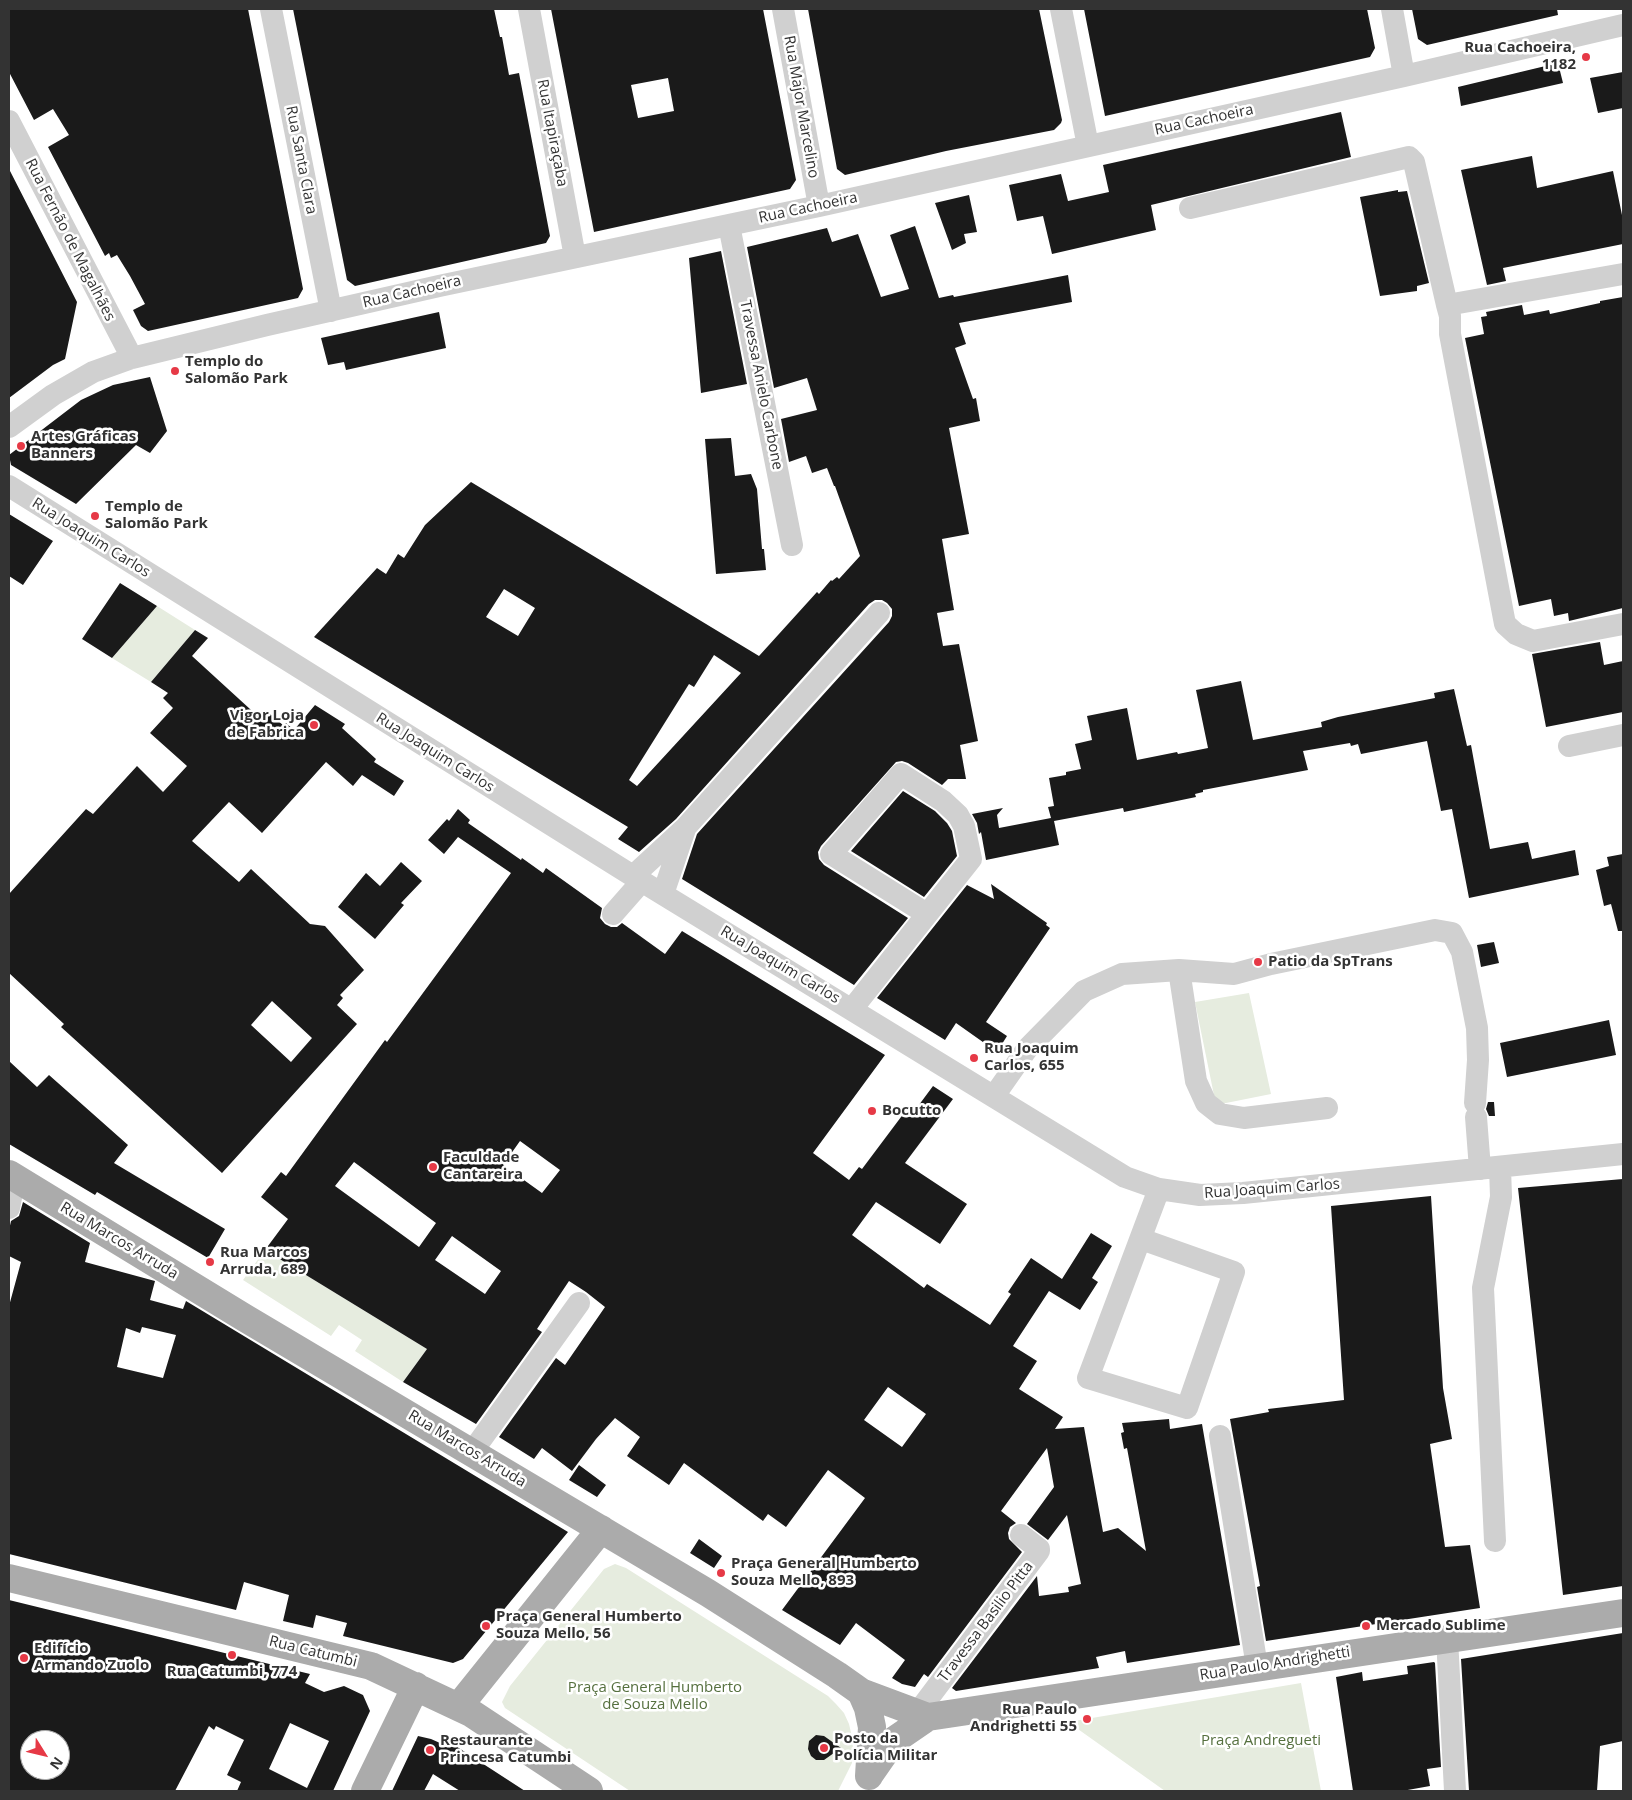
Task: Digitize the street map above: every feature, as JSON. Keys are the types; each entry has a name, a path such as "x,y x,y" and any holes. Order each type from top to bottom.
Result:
{"main road":[{"name":"Rua Marcos Arruda","path":"12,1175 237,1313 708,1594 861,1692 923,1715"},
{"path":"459,1706 601,1530"},
{"name":"Rua Catumbi","path":"9,1578 371,1666 459,1706 589,1791"},
{"name":"Rua Paulo Andrighetti","path":"923,1715 1623,1613"},
{"path":"365,1791 416,1686"},
{"path":"861,1692 868,1708 872,1727 866,1783"},
{"path":"866,1783 893,1741 923,1715"}],"street":[{"name":"Rua Santa Clara","path":"271,9 331,311"},
{"name":"Rua Itapiraçaba","path":"528,9 575,257"},
{"name":"Rua Major Marcelino","path":"783,9 820,206"},
{"path":"1061,9 1088,146"},
{"path":"1392,9 1404,76"},
{"name":"Rua Cachoeira","path":"9,427 53,395 94,372 132,358 331,311 575,257 820,206 1404,76 1623,25"},
{"name":"Rua Fernão de Magalhães","path":"9,121 132,358"},
{"path":"1190,208 1409,156 1414,162 1450,316 1450,334 1505,624 1516,634 1533,641 1623,624"},
{"name":"Travessa Anielo Carbone","path":"728,225 792,545"},
{"path":"1447,305 1623,274"},
{"name":"Rua Joaquim Carlos","path":"9,486 663,894 1126,1177 1159,1189 1200,1195 1243,1193 1623,1154"},
{"path":"613,914 638,878 686,828 879,613"},
{"path":"1568,746 1623,735"},
{"path":"852,1009 971,861 972,857 964,826 958,815 943,801 902,774 831,854 928,914"},
{"path":"663,894 686,828"},
{"path":"994,1096 1027,1049 1084,991 1122,974 1180,970 1234,974 1271,964 1435,930 1452,933 1462,952 1477,1028 1476,1110 1490,1168 1501,1197 1483,1288 1495,1541"},
{"path":"1180,970 1196,1081 1206,1103 1220,1114 1244,1118 1326,1108"},
{"path":"9,1208 12,1175"},
{"path":"1141,1239 1234,1272 1187,1408 1088,1378 1159,1189"},
{"path":"472,1452 579,1303"},
{"path":"1220,1436 1257,1667"},
{"name":"Travessa Basilio Pitta","path":"923,1715 1039,1551 1039,1549 1021,1536"},
{"path":"1447,1638 1455,1791"}],"green space":[{"path":"157,606 195,630 151,682 112,658"},
{"path":"1249,993 1271,1094 1216,1105 1195,1002"},
{"path":"265,1250 427,1349 403,1382 355,1351 362,1340 339,1325 331,1336 243,1280"},
{"name":"Praça General Humberto de Souza Mello","path":"615,1564 626,1568 828,1696 836,1704 844,1713 849,1724 853,1749 852,1763 838,1791 630,1791 505,1708 502,1702 510,1686 604,1569"},
{"name":"Praça Andregueti","path":"1301,1683 1321,1791 1165,1791 1068,1722"}],"building":[{"path":"9,9 248,9 303,289 298,298 148,331 141,326 133,310 145,304 117,255 111,258 109,253 105,256 48,147 69,135 53,109 34,120 9,72"},
{"path":"293,9 494,9 500,37 502,37 509,75 519,73 550,236 546,243 355,286 347,280"},
{"path":"551,9 763,9 796,180 790,189 594,232","holes":["668,78 674,111 638,118 631,85"]},
{"path":"808,9 1039,9 1062,120 1061,123 1054,130 946,151 845,175 837,169"},
{"path":"1084,9 1367,9 1375,48 1370,57 1105,116"},
{"path":"1412,9 1557,9 1558,15 1427,45 1418,39"},
{"path":"1558,63 1563,83 1461,106 1458,87"},
{"path":"1623,72 1623,108 1598,113 1590,78"},
{"path":"1341,112 1351,157 1151,205 1156,230 1052,254 1043,216 1017,221 1009,185 1061,174 1068,201 1109,192 1103,165"},
{"path":"1532,156 1537,188 1613,171 1623,220 1623,244 1503,268 1506,281 1487,285 1461,170"},
{"path":"9,169 77,302 65,359 53,365 9,398"},
{"path":"1398,190 1398,192 1407,191 1429,283 1417,286 1417,291 1380,296 1360,197"},
{"path":"969,195 977,232 964,234 966,243 952,250 935,203"},
{"path":"915,226 939,298 953,295 954,297 1068,275 1072,302 959,323 966,344 955,348 973,399 976,398 980,421 949,428 969,534 942,539 954,610 937,613 943,646 959,644 978,741 960,745 966,779 948,779 942,785 908,763 896,762 821,846 818,852 819,859 824,865 908,918 854,985 682,879 697,834 889,622 892,616 892,609 887,603 882,600 875,600 869,604 676,819 639,852 618,839 628,827 314,637 377,568 386,574 398,554 404,558 425,525 471,482 759,656 817,592 819,594 831,580 837,577 839,579 860,556 827,468 812,473 806,456 789,462 781,419 817,410 807,378 774,388 747,247 827,228 832,242 858,234 881,297 909,289 890,235","holes":["504,589 535,608 518,636 486,617","714,655 741,673 637,786 629,780 689,684 694,687"]},
{"path":"721,251 747,384 701,393 689,258"},
{"path":"1623,297 1623,608 1569,621 1568,613 1554,616 1551,599 1519,606 1465,338 1484,334 1481,317 1487,316 1486,312 1522,305 1524,315 1549,310 1550,314"},
{"path":"439,312 446,348 346,370 344,362 328,365 321,338"},
{"path":"150,377 167,431 150,453 136,445 76,504 11,465 9,455 81,400 113,385"},
{"path":"731,438 735,476 751,474 757,489 762,549 764,549 766,570 716,574 705,439"},
{"path":"9,514 53,541 23,585 9,576"},
{"path":"120,583 157,606 112,658 82,639"},
{"path":"195,630 208,638 192,656 262,720 269,713 284,726 286,723 294,730 315,705 345,724 342,728 376,759 374,762 404,781 394,796 362,775 353,786 326,762 262,833 229,802 192,841 239,882 251,869 310,924 325,926 364,970 340,995 343,998 337,1005 357,1024 222,1173 61,1027 64,1024 9,973 9,894 86,809 93,814 137,766 163,792 187,766 150,733 173,708 163,698 168,693 151,682","holes":["272,1001 312,1038 291,1062 251,1025"]},
{"path":"1600,642 1604,665 1623,661 1623,712 1546,727 1532,654"},
{"path":"1241,681 1253,740 1322,727 1321,722 1338,717 1435,698 1434,693 1454,689 1467,746 1471,745 1490,849 1528,842 1532,859 1575,850 1579,875 1469,898 1452,809 1441,811 1427,741 1361,754 1358,744 1351,746 1350,743 1303,751 1308,770 1203,790 1203,792 1195,794 1196,797 1124,812 1123,808 1054,821 1059,845 986,860 981,832 979,834 977,823 972,814 1003,808 997,815 999,828 1051,818 1048,807 1054,806 1049,778 1066,775 1066,772 1081,769 1075,744 1092,740 1087,716 1127,708 1137,760 1208,748 1196,690"},
{"path":"903,791 935,811 947,823 952,831 957,856 924,897 851,851"},
{"path":"458,809 470,820 468,823 521,860 522,858 543,873 546,868 602,908 600,918 605,924 617,927 622,923 665,954 682,931 885,1055 813,1153 849,1180 859,1167 862,1169 904,1113 910,1117 933,1086 953,1099 905,1163 967,1204 940,1244 876,1202 852,1235 924,1288 927,1284 990,1325 1011,1294 1008,1292 1031,1258 1062,1279 1091,1233 1112,1246 1092,1278 1098,1282 1080,1310 1049,1291 1013,1346 1037,1361 1019,1389 1063,1417 1055,1429 1084,1427 1103,1532 1118,1528 1146,1551 1127,1448 1124,1449 1121,1433 1124,1432 1122,1423 1169,1419 1170,1429 1202,1424 1240,1645 1127,1663 1125,1651 1096,1657 1099,1668 956,1691 952,1688 1037,1576 1039,1596 1069,1592 1068,1587 1081,1584 1067,1515 1048,1540 1027,1524 1054,1487 1047,1448 1001,1511 1016,1523 1010,1527 1009,1539 1022,1552 928,1677 924,1674 915,1687 902,1684 892,1678 905,1660 856,1623 840,1645 782,1610 865,1498 828,1470 786,1527 768,1514 763,1521 684,1463 669,1485 627,1456 640,1437 615,1418 596,1439 572,1471 542,1448 534,1459 499,1437 556,1358 565,1365 605,1307 586,1292 569,1281 537,1329 542,1332 476,1424 403,1382 427,1349 265,1250 288,1219 261,1197 281,1172 286,1176 385,1040 387,1042 511,873 458,837 444,854 428,840 447,819 449,821","holes":["520,1141 560,1170 542,1193 503,1165","354,1162 436,1223 419,1247 335,1186","452,1236 501,1271 485,1294 435,1260","888,1387 926,1414 902,1447 864,1420"]},
{"path":"1623,854 1623,931 1618,931 1611,904 1604,906 1596,870 1609,866 1607,857"},
{"path":"401,862 422,881 401,903 404,905 375,939 338,907 366,873 380,886"},
{"path":"991,884 1047,923 1046,925 1050,928 986,1022 1007,1036 997,1052 956,1023 945,1040 877,998 967,885 994,899"},
{"path":"1494,942 1499,963 1481,967 1477,945"},
{"path":"1609,1020 1616,1055 1507,1077 1500,1043"},
{"path":"9,1061 37,1087 49,1075 128,1145 114,1163 225,1229 208,1258 97,1192 95,1195 9,1144"},
{"path":"1488,1102 1494,1102 1495,1116 1489,1116 1486,1109"},
{"path":"1623,1179 1623,1586 1563,1595 1518,1188"},
{"path":"1431,1196 1443,1388 1452,1439 1430,1444 1445,1547 1470,1545 1480,1608 1266,1641 1257,1587 1260,1586 1230,1419 1269,1412 1268,1409 1344,1400 1331,1206"},
{"path":"23,1202 90,1243 85,1262 155,1281 150,1300 183,1309 186,1301 568,1532 463,1659 453,1663 343,1636 347,1623 316,1615 313,1628 283,1621 289,1595 244,1582 236,1610 9,1554 9,1306 21,1262 9,1256 9,1230 11,1221 19,1216","holes":["142,1327 176,1335 163,1378 117,1367 126,1328 140,1333"]},
{"path":"579,1465 606,1485 597,1497 569,1480"},
{"path":"699,1539 722,1556 714,1568 690,1553"},
{"path":"9,1600 310,1674 305,1683 324,1692 344,1686 363,1695 370,1711 333,1791 237,1791 241,1782 227,1775 244,1740 216,1726 214,1730 209,1726 175,1791 9,1791","holes":["290,1723 329,1741 307,1788 269,1769"]},
{"path":"1623,1633 1623,1741 1600,1746 1597,1791 1469,1791 1461,1659"},
{"path":"1434,1662 1441,1767 1427,1769 1430,1786 1402,1791 1353,1791 1336,1677 1362,1672 1363,1681 1408,1674 1407,1666"},
{"name":"Posto da Polícia Militar","path":"816,1735 824,1736 841,1748 824,1760 816,1760 811,1756 808,1749 809,1741"},
{"path":"418,1736 431,1739 449,1747 451,1743 525,1791 460,1791 433,1774 424,1791 392,1791"}],"place":[{"name":"Rua Cachoeira, 1182","path":"1586,57"},
{"name":"Templo do Salomão Park","path":"175,371"},
{"name":"Artes Gráficas Banners","path":"21,446"},
{"name":"Templo de Salomão Park","path":"95,516"},
{"name":"Vigor Loja de Fabrica","path":"314,725"},
{"name":"Patio da SpTrans","path":"1258,962"},
{"name":"Rua Joaquim Carlos, 655","path":"974,1058"},
{"name":"Bocutto","path":"872,1111"},
{"name":"Faculdade Cantareira","path":"433,1167"},
{"name":"Rua Marcos Arruda, 689","path":"210,1262"},
{"name":"Praça General Humberto Souza Mello, 893","path":"721,1573"},
{"name":"Praça General Humberto Souza Mello, 56","path":"486,1626"},
{"name":"Mercado Sublime","path":"1366,1626"},
{"name":"Rua Catumbi, 774","path":"232,1655"},
{"name":"Edifício Armando Zuolo","path":"24,1658"},
{"name":"Rua Paulo Andrighetti 55","path":"1087,1719"},
{"name":"Posto da Polícia Militar","path":"824,1748"},
{"name":"Restaurante Princesa Catumbi","path":"430,1750"}]}
